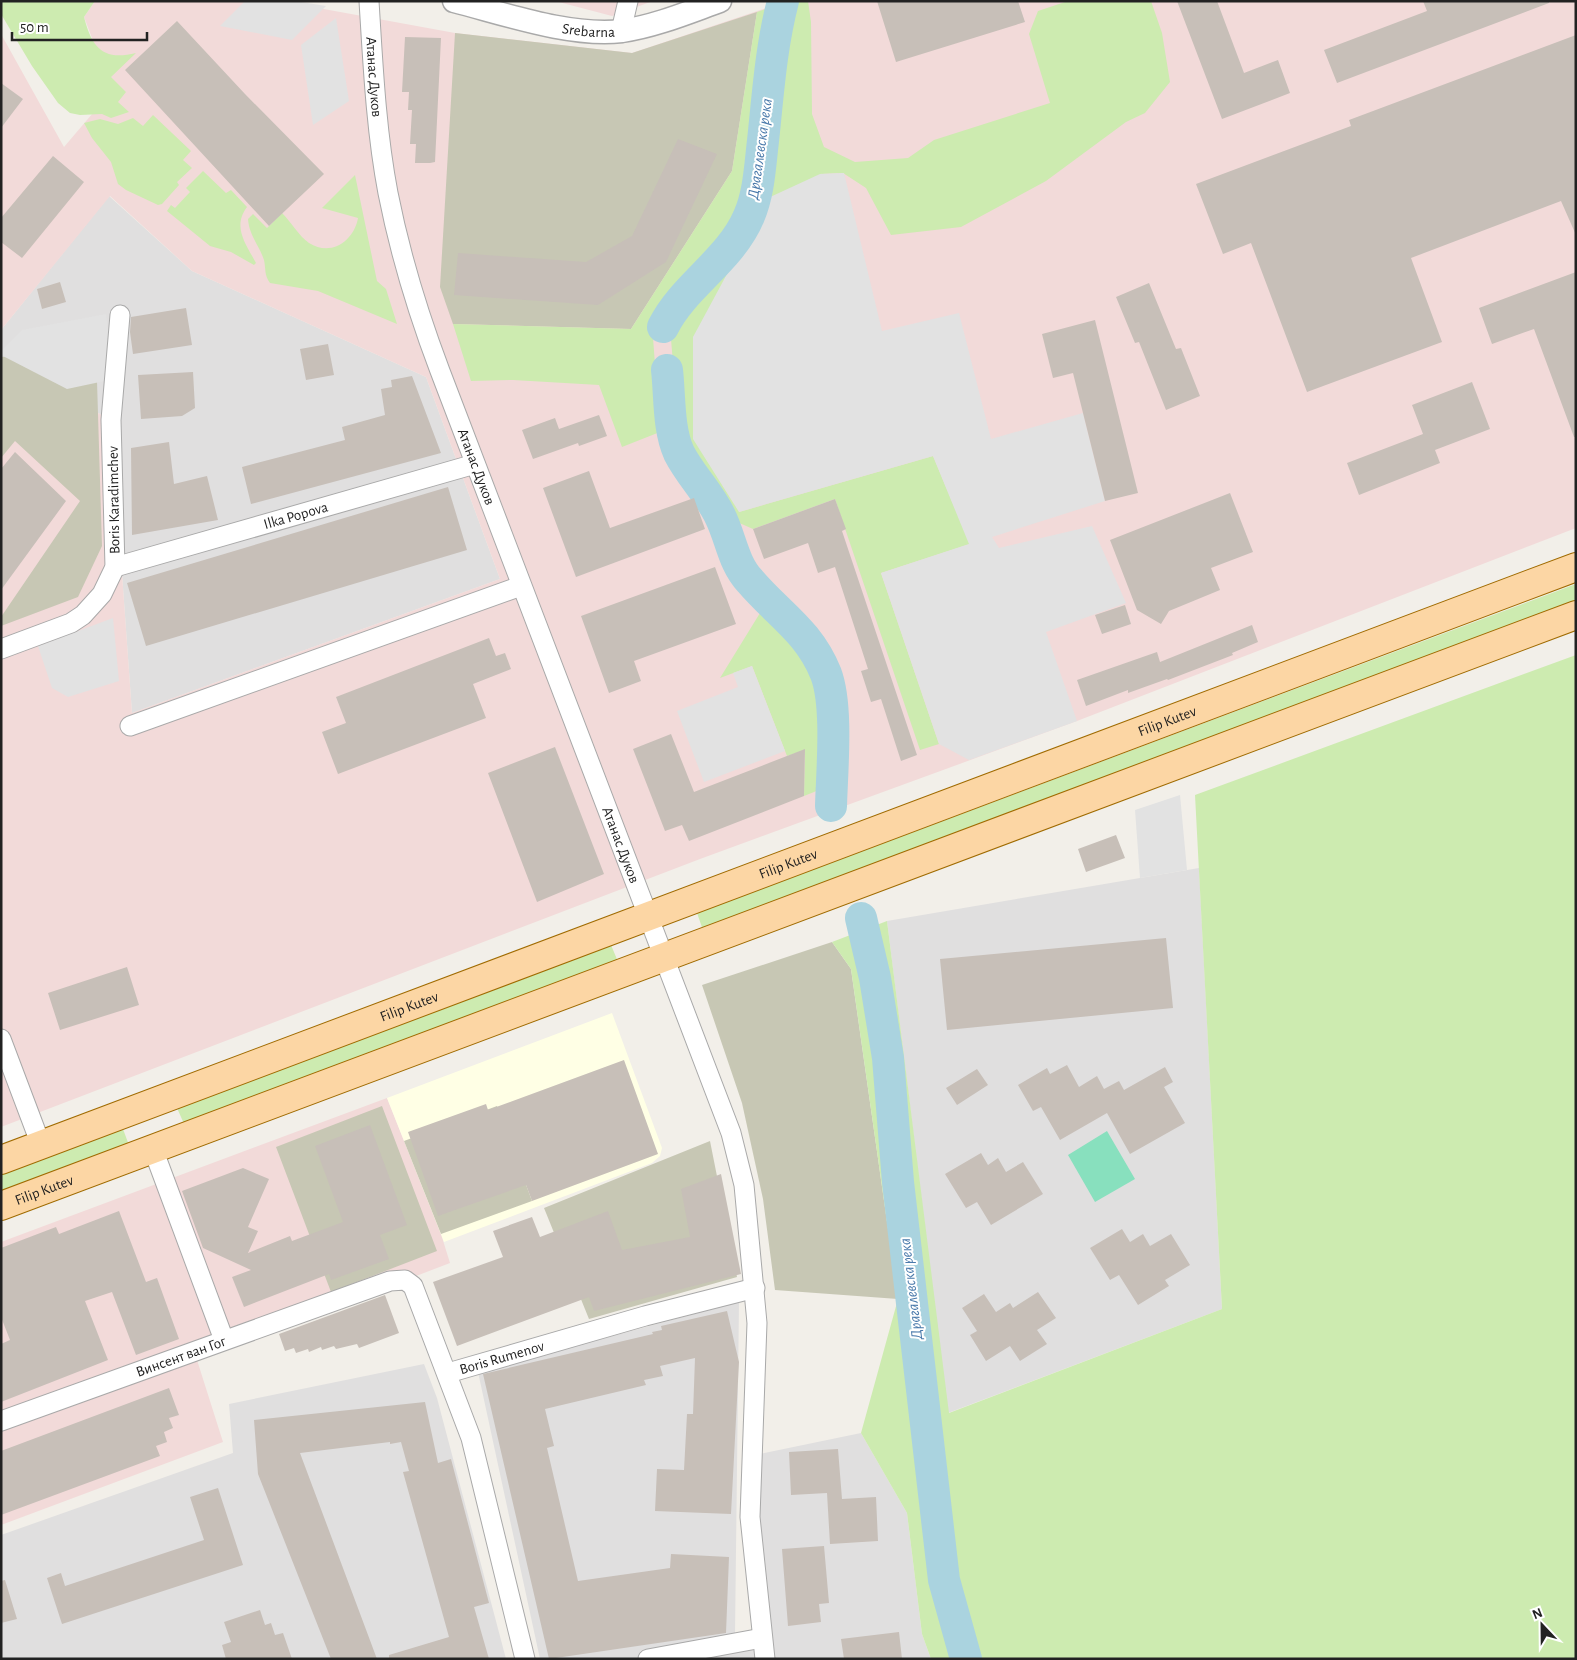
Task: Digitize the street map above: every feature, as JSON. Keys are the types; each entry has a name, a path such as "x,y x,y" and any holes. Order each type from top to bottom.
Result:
{"main road":[{"name":"Filip Kutev","path":"1,1160 1576,567"},
{"name":"Filip Kutev","path":"1,1206 1576,615"}],"street":[{"name":"Атанас Дуков","path":"369,1 383,158 388,193 406,273 429,342 646,917 731,1133 744,1185 757,1324 750,1517 762,1638"},
{"name":"Srebarna","path":"454,1 579,30 621,31 655,23 720,1"},
{"path":"621,31 628,1"},
{"name":"Boris Karadimchev","path":"1,649 71,623 83,615 102,594 115,567 114,441 111,420 120,315"},
{"name":"Ilka Popova","path":"115,567 475,464"},
{"path":"130,726 521,586"},
{"path":"1,1039 41,1145"},
{"name":"Винсент ван Гог","path":"1,1421 224,1340 153,1149"},
{"path":"224,1340 390,1281 405,1280 413,1286 448,1373"},
{"name":"Boris Rumenov","path":"525,1659 471,1438 448,1373 645,1316 755,1288"},
{"path":"648,1659 762,1638 765,1659"}],"shaded area":[{"path":"95,1 280,1 455,33 632,53 787,1 1576,1 1576,528 1077,721 700,859 1,1127 1,360 111,420 132,713 500,579 426,377 192,271 110,196 1,330 1,34 64,147 104,100 104,53 95,46 84,17"},
{"path":"245,1 295,1 326,6 292,40 220,26"},
{"path":"555,1 653,1 612,16"},
{"path":"757,12 732,171 631,329 453,324 440,287 455,33 632,53"},
{"path":"336,18 349,101 313,125 301,45"},
{"path":"844,173 882,331 959,313 991,439 1083,413 1105,501 992,537 999,548 1092,526 1126,603 1046,632 1077,721 969,760 939,744 881,573 969,544 933,456 739,512 693,439 693,337 768,198 820,174"},
{"path":"109,196 192,271 426,377 500,579 132,713 111,420 1,360 1,330"},
{"path":"106,314 114,379 67,389 1,355 1,351 22,330"},
{"path":"96,348 102,546 78,597 1,626 1,617 80,501 15,441 1,458 1,357"},
{"path":"113,618 119,681 68,697 52,688 38,646"},
{"path":"752,666 785,751 704,782 677,711 738,687 733,673"},
{"path":"1180,795 1187,870 1140,878 1135,810"},
{"path":"1199,868 1222,1309 948,1413 887,921"},
{"path":"832,942 851,969 898,1299 775,1290 763,1199 742,1103 702,985"},
{"path":"612,1013 662,1148 660,1156 652,1163 444,1242 387,1098"},
{"path":"387,1098 441,1234 450,1263 197,1360 223,1442 1,1525 1,1242"},
{"path":"382,1106 437,1251 331,1292 276,1147"},
{"path":"497,1106 532,1201 441,1234 404,1141"},
{"path":"710,1141 737,1277 589,1319 544,1208"},
{"path":"739,1302 735,1634 766,1643 756,1520 760,1454 861,1433 907,1513 922,1634 931,1659 540,1659 478,1372"},
{"path":"424,1364 437,1398 506,1659 1,1659 1,1535 233,1453 229,1404"}],"green space":[{"path":"1,1 95,1 84,17 95,44 101,50 115,55 136,53 111,77 126,92 118,102 129,112 111,118 102,114 80,115 70,113 58,103 32,66 1,14"},
{"path":"790,1 808,1 811,22 812,114 824,147 855,162 908,158 934,140 1050,103 1029,34 1038,11 1068,1 1151,1 1162,33 1170,82 1145,113 1126,122 1046,181 961,227 891,235 866,188 843,173 820,174 739,512 933,456 970,544 881,573 939,744 920,750 835,499 753,529 728,518 682,446 670,328 681,305 737,248 758,210 770,161"},
{"path":"774,6 753,168 747,190 728,233 705,260 663,301 652,324 660,432 622,447 599,385 513,380 471,381 453,324 631,329 732,171 757,12"},
{"path":"153,115 191,151 183,160 192,168 177,182 179,185 162,204 158,205 126,190 118,184 111,162 92,138 84,123 100,119 118,124 133,118 143,126"},
{"path":"203,171 226,193 231,190 247,207 243,214 241,228 245,242 256,263 254,265 231,252 210,246 167,211 171,205 175,208 190,192 186,188"},
{"path":"355,175 377,281 386,289 397,324 318,291 270,283 266,275 264,260 250,230 248,219 253,214 267,228 282,213 309,243 325,248 340,244 352,234 358,218 322,208"},
{"path":"1576,584 1576,607 704,933 697,913"},
{"path":"765,605 788,626 805,646 816,666 823,687 827,733 824,788 804,796 805,750 787,756 752,666 720,678"},
{"path":"1576,655 1576,1659 931,1659 922,1634 907,1513 861,1433 898,1299 851,969 832,942 887,921 949,1413 1222,1309 1195,795"},
{"path":"611,945 619,964 185,1126 177,1108"},
{"path":"123,1129 130,1148 1,1196 1,1174"},
{"path":"1107,1131 1135,1179 1095,1202 1068,1155"}],"building":[{"path":"877,1 1018,1 1025,22 896,62"},
{"path":"1177,1 1217,1 1244,73 1278,60 1290,93 1222,119"},
{"path":"1423,1 1549,1 1549,3 1337,83 1324,50 1427,11"},
{"path":"177,21 245,94 324,174 269,226 125,70"},
{"path":"1576,35 1576,235 1561,201 1411,258 1442,342 1307,392 1251,243 1223,254 1196,184 1351,126 1349,120"},
{"path":"405,37 441,38 435,162 415,163 416,144 410,144 412,110 408,110 409,92 402,92"},
{"path":"1,83 23,99 1,128"},
{"path":"678,139 717,154 666,262 598,305 454,295 458,253 586,262 632,236"},
{"path":"53,156 84,182 22,258 1,242 1,218"},
{"path":"1576,272 1576,437 1574,437 1534,329 1492,344 1479,308"},
{"path":"60,282 66,302 42,309 37,289"},
{"path":"1149,283 1176,349 1181,348 1200,396 1166,410 1139,342 1135,343 1116,297"},
{"path":"186,308 192,345 133,354 130,332 131,317"},
{"path":"1095,320 1138,493 1105,501 1073,373 1053,378 1042,334"},
{"path":"328,344 334,375 306,380 300,349"},
{"path":"193,372 195,408 182,416 141,419 138,375"},
{"path":"412,376 441,453 251,504 242,467 345,440 342,427 385,415 381,389 392,387 391,380"},
{"path":"1472,382 1490,429 1435,450 1440,463 1359,495 1347,463 1423,434 1412,405"},
{"path":"599,415 607,436 579,446 578,443 533,459 522,430 555,418 559,429"},
{"path":"169,442 174,484 207,476 218,520 132,535 131,448"},
{"path":"15,452 66,501 1,590 1,469"},
{"path":"589,471 610,528 694,498 705,529 576,577 543,488"},
{"path":"448,487 467,550 146,646 127,583"},
{"path":"1230,493 1253,552 1211,568 1220,590 1169,611 1161,624 1137,610 1110,540"},
{"path":"835,499 846,529 842,531 917,755 901,761 881,699 871,702 861,671 868,669 835,567 818,573 808,543 764,559 753,529"},
{"path":"715,567 736,624 634,661 641,681 609,693 581,616"},
{"path":"1125,605 1131,624 1102,634 1095,615"},
{"path":"1252,625 1258,642 1232,653 1233,655 1168,680 1128,693 1128,690 1086,706 1077,680 1157,652 1160,662"},
{"path":"489,638 496,656 505,653 511,669 473,684 486,718 338,774 322,732 346,723 336,697"},
{"path":"671,734 694,792 805,749 804,796 689,841 682,825 665,831 633,749"},
{"path":"555,747 604,874 537,902 488,773"},
{"path":"1116,835 1125,858 1086,872 1078,849"},
{"path":"1166,938 1173,1008 947,1030 940,959"},
{"path":"127,967 139,1005 60,1030 48,993"},
{"path":"624,1060 658,1154 532,1201 526,1185 438,1216 408,1132 486,1104 488,1110"},
{"path":"1067,1065 1079,1087 1097,1076 1104,1089 1119,1081 1124,1090 1165,1067 1173,1082 1164,1087 1185,1123 1130,1154 1107,1113 1060,1140 1041,1107 1033,1111 1018,1085 1047,1068 1050,1074"},
{"path":"977,1069 988,1085 957,1105 946,1088"},
{"path":"370,1125 407,1225 380,1235 389,1259 331,1280 329,1274 244,1307 232,1277 251,1270 203,1248 182,1191 243,1168 269,1179 248,1227 258,1231 248,1253 290,1236 292,1241 343,1222 315,1146"},
{"path":"981,1153 988,1165 998,1158 1006,1172 1023,1162 1043,1194 991,1225 977,1202 966,1208 945,1174"},
{"path":"721,1174 741,1274 594,1311 589,1297 457,1346 433,1282 503,1257 493,1231 532,1217 540,1237 608,1211 622,1250 690,1237 681,1189"},
{"path":"119,1211 146,1282 157,1278 179,1339 136,1355 112,1292 85,1301 108,1360 1,1402 1,1344 10,1340 1,1317 1,1248 56,1227 59,1234"},
{"path":"1122,1229 1130,1242 1143,1234 1150,1246 1171,1234 1190,1265 1165,1280 1169,1286 1138,1305 1119,1275 1110,1280 1090,1248"},
{"path":"1038,1292 1056,1318 1037,1330 1047,1344 1020,1361 1010,1346 986,1361 970,1335 977,1331 962,1308 984,1294 996,1312 1010,1303 1013,1308"},
{"path":"385,1295 399,1333 359,1348 357,1344 336,1349 334,1346 322,1350 321,1347 309,1352 308,1349 296,1353 294,1348 285,1351 279,1334"},
{"path":"727,1311 739,1362 731,1514 655,1511 657,1469 684,1470 687,1414 693,1414 695,1358 660,1366 663,1376 644,1380 646,1385 545,1409 554,1446 547,1448 578,1581 670,1568 671,1554 729,1557 726,1633 549,1659 483,1374 653,1334 652,1332 662,1330 661,1326"},
{"path":"169,1388 179,1415 169,1418 173,1428 164,1432 167,1442 156,1446 160,1456 1,1515 1,1451"},
{"path":"425,1402 438,1463 451,1459 489,1603 474,1607 489,1659 389,1659 389,1655 449,1637 403,1472 409,1471 401,1442 390,1444 390,1442 300,1453 377,1659 331,1659 258,1474 254,1420"},
{"path":"838,1449 842,1499 876,1497 878,1541 830,1544 827,1493 791,1495 789,1452"},
{"path":"218,1488 243,1565 62,1624 47,1578 61,1573 65,1586 204,1540 190,1497"},
{"path":"824,1546 829,1603 819,1604 821,1622 788,1626 782,1549"},
{"path":"5,1580 17,1619 1,1623 1,1581"},
{"path":"260,1610 265,1625 271,1623 275,1635 283,1633 292,1659 226,1659 222,1645 231,1642 224,1622"},
{"path":"899,1632 902,1659 844,1659 841,1639"}],"waterway":[{"name":"Драгалевска река","path":"663,327 683,298 731,246 749,216 759,179 768,88 783,1"},
{"name":"Драгалевска река","path":"667,370 671,423 675,444 679,453 716,508 744,574 802,634 819,659 826,674 830,687 833,720 831,806"},
{"name":"Драгалевска река","path":"861,918 875,978 888,1058 898,1182 944,1580 966,1659"}]}
